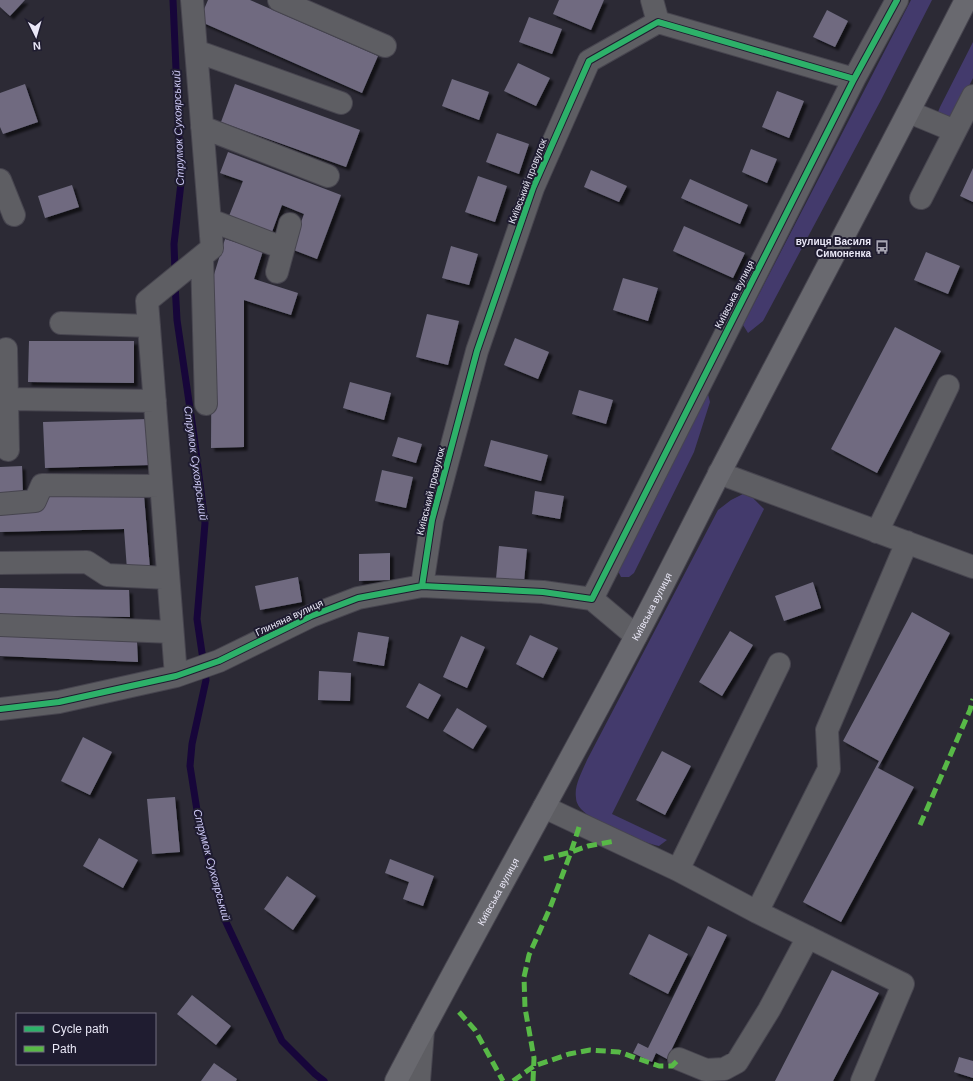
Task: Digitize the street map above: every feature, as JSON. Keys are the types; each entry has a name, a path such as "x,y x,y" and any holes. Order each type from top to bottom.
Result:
{"main road":[{"name":"Київська вулиця","path":"396,1081 636,636 719,473 909,112 966,0"}],"street":[{"path":"183,674 172,632 147,301 212,248 192,0"},
{"path":"279,0 385,46"},
{"path":"652,0 658,22 854,79"},
{"name":"Київська вулиця","path":"592,599 854,79 897,0"},
{"name":"Київський провулок","path":"422,586 432,520 477,351 533,188 588,61 658,22"},
{"path":"196,51 342,103"},
{"path":"921,198 973,96"},
{"path":"909,112 955,131"},
{"path":"202,127 328,176"},
{"path":"0,180 14,215"},
{"path":"210,220 283,248"},
{"path":"277,272 290,224"},
{"path":"196,261 206,404"},
{"path":"61,323 149,326"},
{"path":"6,349 8,450"},
{"path":"877,532 948,386"},
{"path":"7,399 155,401"},
{"path":"719,473 973,567"},
{"path":"0,504 35,501 42,485 161,486"},
{"path":"757,912 829,769 827,730 907,542"},
{"path":"0,563 87,562 107,575 168,578"},
{"name":"Глиняна вулиця","path":"0,709 59,702 183,674 219,662 311,616 358,598 422,586 543,592 592,599"},
{"path":"592,599 636,636"},
{"path":"0,625 172,632"},
{"path":"678,870 779,664"},
{"path":"544,807 678,870 757,912 903,984 862,1081"},
{"path":"679,1059 706,1070 724,1069 737,1062 768,1010 808,937"},
{"path":"418,1081 423,1030"}],"shaded area":[{"path":"911,0 932,0 881,100 763,321 748,333 743,325"},
{"path":"973,42 973,78 962,100 950,118 939,116 938,112 940,107"},
{"path":"708,394 710,402 694,452 634,573 629,577 621,577 617,569"},
{"path":"743,494 753,498 764,509 612,814 667,840 659,846 651,844 618,831 587,814 580,808 576,801 577,783 587,760 718,510 731,500"}],"building":[{"path":"0,0 25,0 10,16 0,7"},
{"path":"208,0 250,0 378,56 362,93 199,21"},
{"path":"559,0 604,0 591,30 553,14"},
{"path":"827,10 848,21 835,47 813,37"},
{"path":"529,17 562,29 552,54 519,42"},
{"path":"518,63 550,78 536,106 504,91"},
{"path":"452,79 489,92 479,120 442,106"},
{"path":"25,84 38,122 3,134 0,127 0,93"},
{"path":"235,84 360,130 346,167 221,122"},
{"path":"777,91 804,101 789,138 762,127"},
{"path":"497,133 529,144 519,174 486,162"},
{"path":"751,149 777,159 767,183 742,172"},
{"path":"228,152 341,195 317,259 291,249 304,214 282,205 272,232 229,216 243,181 220,173"},
{"path":"973,168 973,202 960,196"},
{"path":"591,170 627,186 619,202 584,187"},
{"path":"478,176 507,186 495,222 465,212"},
{"path":"690,179 748,205 740,224 681,198"},
{"path":"72,185 79,207 45,218 38,196"},
{"path":"684,226 745,253 733,278 673,251"},
{"path":"225,239 263,251 254,279 298,293 291,315 244,300 244,447 211,448 212,281"},
{"path":"451,246 478,254 469,285 442,278"},
{"path":"926,252 960,266 948,294 914,280"},
{"path":"623,278 658,288 648,321 613,310"},
{"path":"427,314 459,321 448,365 416,357"},
{"path":"895,327 941,351 877,473 831,449"},
{"path":"515,338 549,352 538,379 504,365"},
{"path":"29,341 134,341 134,383 28,382"},
{"path":"350,382 391,393 384,420 343,408"},
{"path":"579,390 613,400 606,424 572,414"},
{"path":"149,419 150,465 45,468 43,422"},
{"path":"398,437 422,444 416,463 392,456"},
{"path":"491,440 548,455 541,481 484,466"},
{"path":"22,466 23,495 0,497 0,467"},
{"path":"382,470 413,477 406,508 375,501"},
{"path":"55,491 144,495 150,569 127,570 124,529 0,532 0,514 36,512"},
{"path":"535,491 564,496 560,519 532,514"},
{"path":"499,546 527,549 524,582 496,579"},
{"path":"390,553 390,580 359,581 359,554"},
{"path":"298,577 302,602 260,610 255,586"},
{"path":"813,582 821,608 784,621 775,596"},
{"path":"0,588 129,590 130,617 0,615"},
{"path":"912,612 950,633 878,768 914,787 841,922 803,902 879,761 843,741"},
{"path":"730,631 753,645 722,696 699,682"},
{"path":"358,632 389,637 384,666 353,661"},
{"path":"530,635 558,648 543,678 516,664"},
{"path":"0,636 137,642 138,662 0,656"},
{"path":"461,636 485,647 467,688 443,677"},
{"path":"319,671 351,673 350,701 318,700"},
{"path":"419,683 441,695 428,719 406,707"},
{"path":"457,708 487,726 473,749 443,731"},
{"path":"83,737 112,752 90,795 61,781"},
{"path":"662,751 691,766 665,815 636,800"},
{"path":"175,797 180,852 152,854 147,799"},
{"path":"99,838 138,860 123,888 83,866"},
{"path":"390,859 434,876 423,906 403,899 409,882 385,873"},
{"path":"287,876 316,896 293,930 264,909"},
{"path":"708,926 727,935 667,1059 656,1053 652,1062 633,1053 638,1043 648,1048"},
{"path":"649,934 688,954 668,994 629,974"},
{"path":"832,970 879,993 833,1081 775,1081"},
{"path":"192,995 231,1026 216,1045 177,1014"},
{"path":"959,1057 973,1061 973,1078 954,1072"},
{"path":"214,1063 237,1079 236,1081 201,1081"}],"waterway":[{"name":"Струмок Сухоярський","path":"173,0 181,183 174,244 175,272"},
{"name":"Струмок Сухоярський","path":"175,283 177,320 205,523 197,619 206,680 192,744 190,766 199,823 225,920 282,1041 324,1081"}],"marked path":[{"path":"920,825 970,710 973,699"},
{"path":"533,1081 534,1058 525,1008 524,977 529,955 550,908 580,824"},
{"path":"544,859 588,846 615,841"},
{"path":"459,1012 475,1030 503,1081"},
{"path":"513,1081 534,1066 569,1054 590,1050 619,1052 659,1066 672,1066 679,1059"}],"cycle path":[{"path":"0,709 59,702 176,676 219,661 311,616 358,598 422,586 543,592 592,599 854,79 897,0"},
{"path":"422,586 432,520 477,351 533,188 589,61 658,22 854,79"}],"place":[{"name":"вулиця Василя Симоненка","path":"882,247"}]}
